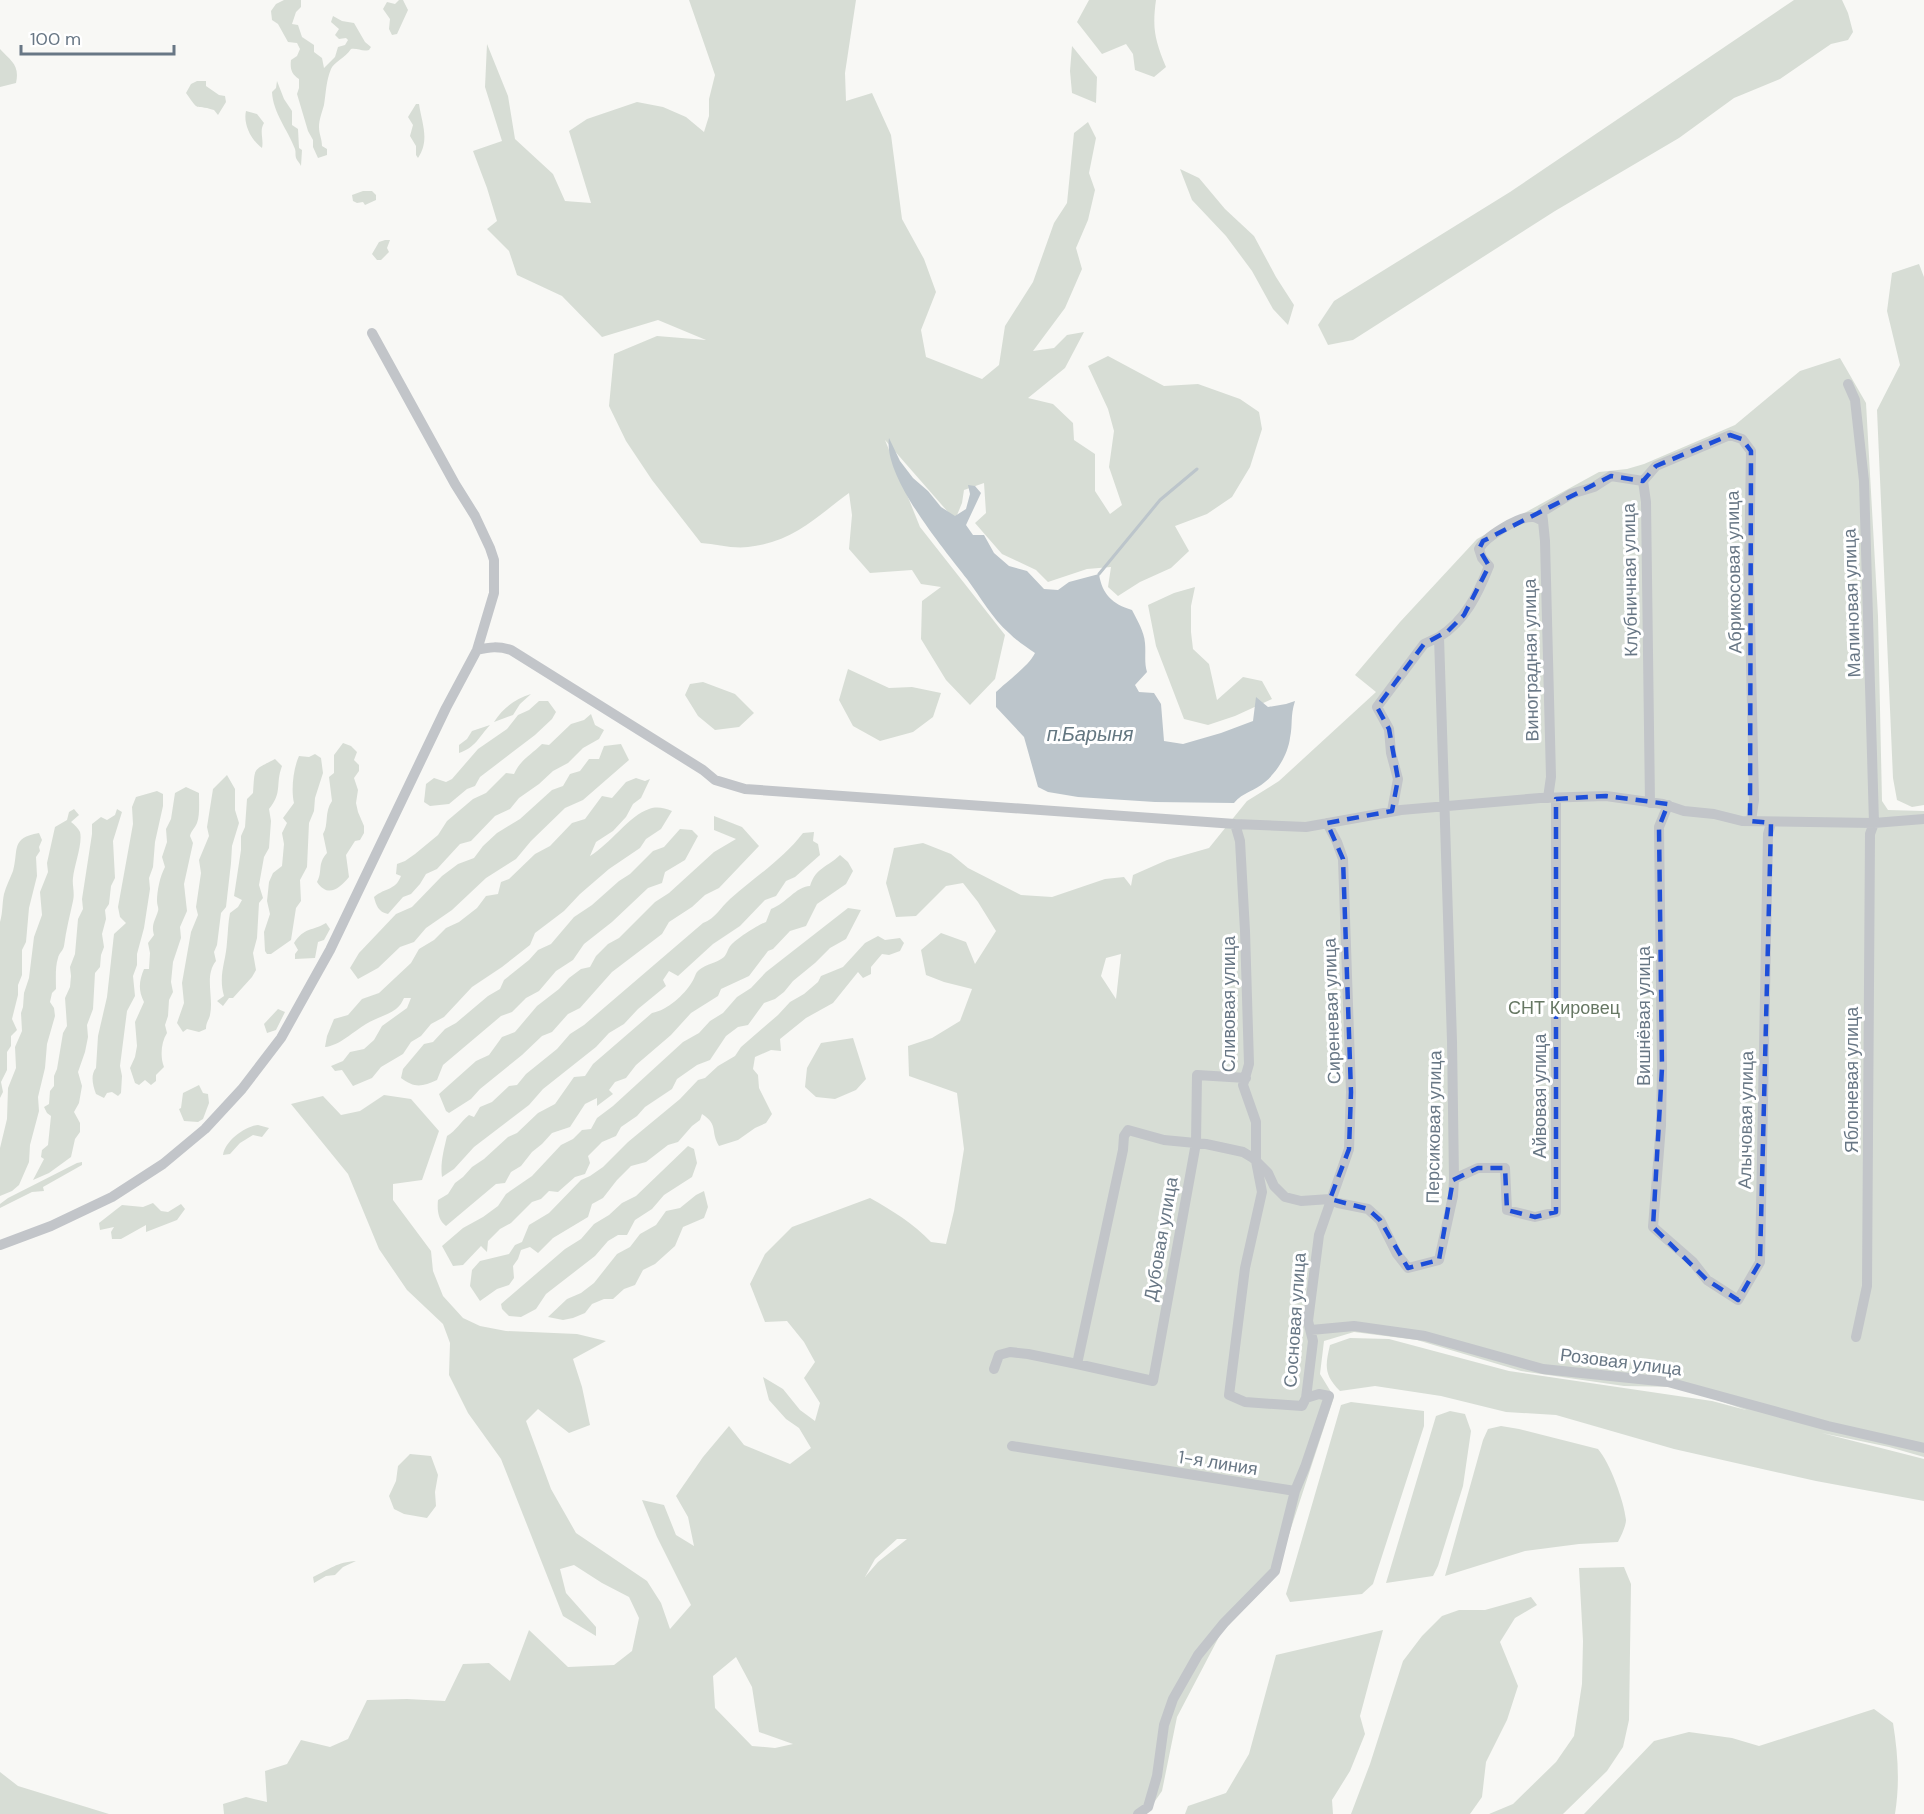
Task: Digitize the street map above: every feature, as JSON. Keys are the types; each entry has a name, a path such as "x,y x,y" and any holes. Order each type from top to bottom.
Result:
{"street":[{"path":"0,1245 51,1226 112,1197 163,1164 205,1129 242,1089 281,1038 330,950 446,708 477,650 494,593 494,560 475,516 372,333"},
{"name":"Малиновая улица","path":"1848,384 1855,400 1864,482 1874,823"},
{"name":"Абрикосовая улица","path":"1643,481 1656,466 1730,435 1742,440 1750,451 1749,572 1754,800 1750,821"},
{"name":"Клубничная улица","path":"1543,521 1542,512 1549,506 1571,494 1593,487 1611,476 1643,481 1646,502 1650,803"},
{"path":"1392,811 1398,779 1390,753 1389,729 1377,707 1424,644 1448,631 1464,615 1481,586 1489,566 1482,558 1479,549 1483,541 1518,520 1533,517 1543,521"},
{"name":"Виноградная улица","path":"1543,521 1552,798"},
{"name":"Персиковая улица","path":"1256,1161 1268,1173 1274,1186 1285,1197 1301,1201 1330,1199 1338,1203 1368,1209 1380,1220 1397,1254 1408,1268 1439,1260 1453,1196 1454,1179 1439,637"},
{"path":"477,650 491,646 511,650 703,770 715,780 745,789 1235,824 1306,827 1392,811 1606,796 1668,805 1684,811 1714,814 1742,821 1874,823 1924,819"},
{"name":"Айвовая улица","path":"1454,1179 1478,1168 1505,1168 1507,1210 1535,1217 1556,1212 1552,798"},
{"name":"Вишнёвая улица","path":"1653,1227 1661,1125 1662,1068 1659,827 1668,805"},
{"name":"Сиреневая улица","path":"1327,823 1343,859 1351,1092 1349,1149 1330,1199"},
{"name":"Алычовая улица","path":"1653,1227 1693,1262 1707,1280 1738,1300 1760,1262 1768,834 1771,823"},
{"name":"Яблоневая улица","path":"1856,1337 1866,1286 1870,834 1874,823"},
{"name":"Сливовая улица","path":"1229,1395 1245,1268 1262,1192 1256,1161 1256,1122 1243,1085 1249,1064 1245,931 1240,841 1235,824"},
{"name":"Дубовая улица","path":"1077,1364 1153,1381 1196,1143 1197,1075 1246,1078"},
{"path":"994,1369 999,1354 1010,1352 1077,1364 1123,1150 1124,1136 1128,1130 1164,1140 1196,1143 1243,1152 1256,1161"},
{"name":"Сосновая улица","path":"1229,1395 1245,1402 1302,1406 1306,1398 1313,1341 1308,1321 1319,1235 1330,1199"},
{"name":"Розовая улица","path":"1311,1330 1354,1326 1425,1336 1543,1369 1668,1382 1828,1426 1924,1448"},
{"path":"1138,1814 1148,1807 1157,1776 1164,1725 1173,1699 1198,1655 1224,1623 1275,1571 1295,1491 1329,1396 1319,1394 1306,1398"},
{"name":"1-я линия","path":"1012,1446 1295,1491"}],"highlighted area":[{"path":"1730,435 1742,439 1751,451 1750,821 1771,823 1760,1262 1738,1300 1707,1280 1653,1227 1662,1068 1659,827 1668,804 1606,796 1556,799 1556,1212 1535,1217 1507,1210 1505,1168 1478,1168 1453,1180 1439,1260 1408,1268 1380,1220 1368,1209 1330,1199 1349,1149 1351,1092 1343,859 1327,823 1392,811 1398,779 1389,729 1377,707 1424,644 1448,631 1464,615 1489,566 1479,549 1483,541 1611,476 1643,481 1656,466 1675,457"}],"green space":[{"path":"284,0 301,0 301,7 296,12 292,24 298,25 302,37 314,45 314,52 322,58 324,68 335,57 338,47 345,45 348,40 339,39 335,35 339,29 331,22 333,16 342,21 354,23 365,42 371,47 369,50 351,49 331,69 319,127 322,146 327,149 327,155 318,158 297,94 299,79 291,68 291,60 297,56 300,49 297,43 288,42 278,24 272,20 271,11 276,4"},
{"path":"403,0 408,10 397,34 392,35 389,29 390,19 383,9 387,2 395,4"},
{"path":"689,0 856,0 845,73 846,101 872,93 891,135 902,219 924,259 936,292 921,330 926,357 982,379 999,365 1005,326 1033,282 1054,223 1067,203 1074,133 1088,122 1096,138 1089,173 1095,190 1088,220 1076,248 1082,269 1065,308 1033,351 1054,348 1067,335 1084,332 1065,368 1028,398 1053,404 1073,423 1074,440 1095,454 1095,491 1110,514 1122,505 1109,467 1114,431 1108,409 1088,366 1108,356 1164,386 1198,384 1240,399 1259,412 1262,429 1250,467 1232,497 1207,514 1175,526 1189,551 1171,568 1140,582 1118,596 1108,587 1111,567 1087,569 1048,582 1036,570 1002,554 975,523 986,513 984,483 964,490 962,503 955,520 885,440 920,527 1005,635 995,679 970,705 946,680 921,639 922,601 941,587 921,584 912,570 870,573 849,549 852,515 849,493 803,528 791,534 764,544 736,547 701,543 652,480 626,441 609,406 614,354 657,336 706,340 658,320 602,337 562,296 517,275 509,251 487,229 497,221 473,151 502,141 485,87 487,44 508,96 515,139 553,174 565,201 591,203 569,131 587,119 637,102 663,107 686,117 704,132 709,116 709,99 715,75"},
{"path":"1089,0 1156,0 1155,34 1166,67 1154,77 1135,70 1133,54 1126,44 1102,54 1077,22"},
{"path":"1794,0 1842,0 1853,32 1848,40 1831,44 1780,79 1734,98 1679,138 1555,211 1353,340 1328,345 1318,325 1334,301 1510,192"},
{"path":"1072,46 1097,77 1096,103 1072,93 1070,71"},
{"path":"0,49 16,67 17,77 16,83 0,87"},
{"path":"206,81 206,86 219,95 225,96 226,102 218,115 214,110 197,107 186,93 191,84"},
{"path":"277,81 292,111 292,125 298,129 299,148 302,150 301,166 273,100 272,92 276,88"},
{"path":"416,104 419,104 424,138 424,145 418,158 416,146 410,136 413,125 408,117"},
{"path":"246,111 257,114 264,123 262,148 254,141 249,131"},
{"path":"1180,169 1199,178 1225,209 1254,236 1294,305 1288,325 1273,309 1252,271 1226,236 1192,200"},
{"path":"372,191 376,195 376,200 365,205 363,202 353,201 352,195"},
{"path":"390,240 387,248 389,252 381,260 377,260 372,254 379,242"},
{"path":"1919,264 1924,277 1924,805 1912,807 1897,800 1893,778 1877,410 1900,365 1887,311 1892,273"},
{"name":"СНТ Кировец","path":"1840,358 1866,403 1878,616 1882,801 1888,810 1924,811 1924,1457 1822,1433 1924,1459 1924,1501 1816,1481 1674,1449 1556,1415 1506,1412 1441,1396 1375,1386 1340,1391 1328,1375 1327,1359 1330,1345 1350,1338 1389,1339 1509,1371 1712,1401 1746,1410 1680,1387 1624,1386 1521,1371 1417,1340 1354,1332 1324,1341 1320,1374 1334,1397 1275,1577 1221,1633 1177,1717 1162,1791 1146,1814 224,1814 223,1804 246,1797 267,1802 265,1771 287,1764 301,1740 330,1747 348,1739 367,1700 445,1701 463,1664 489,1663 510,1681 529,1630 568,1667 614,1665 632,1651 639,1618 629,1597 574,1565 560,1569 566,1593 596,1627 596,1636 563,1616 501,1459 468,1413 449,1375 450,1343 443,1324 407,1290 379,1249 348,1174 291,1104 323,1096 341,1115 360,1111 384,1095 411,1099 439,1131 422,1180 393,1184 393,1200 431,1251 433,1271 443,1296 463,1318 480,1326 506,1331 577,1334 606,1341 573,1359 590,1425 569,1433 538,1409 526,1421 551,1489 576,1533 647,1581 661,1603 670,1629 691,1605 657,1537 642,1500 664,1505 676,1535 694,1546 688,1517 676,1496 703,1457 729,1426 744,1445 790,1464 811,1448 799,1428 786,1419 769,1400 763,1377 783,1389 800,1410 815,1421 820,1403 804,1378 815,1362 804,1342 787,1321 765,1322 750,1284 765,1254 792,1227 870,1198 902,1218 931,1242 946,1244 964,1149 957,1093 909,1076 908,1046 932,1038 960,1021 972,989 926,975 921,950 941,933 966,942 975,964 996,931 963,883 946,886 916,916 896,917 886,883 894,848 923,843 951,854 968,868 1021,895 1052,897 1105,879 1124,877 1131,886 1133,875 1167,860 1209,848 1247,801 1279,781 1376,692 1355,675 1400,622 1477,539 1599,472 1627,469 1644,464 1735,425 1800,371","holes":["1121,954 1116,999 1101,976 1106,958","897,1539 907,1539 878,1562 865,1577 875,1559","736,1657 752,1687 759,1732 793,1744 775,1748 752,1746 715,1708 713,1676"]},
{"path":"1195,587 1191,606 1193,649 1209,664 1217,700 1243,677 1262,681 1272,699 1235,716 1208,725 1184,719 1156,646 1148,605 1174,593"},
{"path":"848,669 889,688 912,687 941,693 933,717 913,732 880,741 853,726 839,700"},
{"path":"703,682 735,694 754,713 739,727 715,730 698,716 685,695 690,684"},
{"path":"531,694 520,704 513,715 494,722 510,705"},
{"path":"539,701 548,701 556,712 535,735 480,777 475,786 467,789 449,804 430,806 424,802 426,784 434,778 446,782 452,779 478,749 507,729 518,715 529,710"},
{"path":"591,714 595,725 604,730 599,739 583,748 568,763 553,771 519,798 510,809 495,816 471,841 460,844 437,869 426,874 411,894 403,897 388,914 380,910 374,897 393,887 399,881 401,876 396,874 397,864 415,854 438,835 447,821 473,799 486,793 506,773 514,774 523,761 542,744 549,745 571,724 584,720"},
{"path":"490,725 473,745 459,753 459,745 472,731"},
{"path":"343,743 351,746 357,752 354,760 359,765 359,771 354,778 358,790 356,803 364,826 364,833 360,840 355,841 346,855 349,877 337,888 329,891 317,882 322,861 327,853 323,834 332,801 329,777 334,773 334,755"},
{"path":"621,744 629,760 583,800 565,808 516,859 486,878 452,910 426,928 414,942 400,947 378,968 358,979 350,968 359,953 396,914 412,907 442,876 458,864 474,858 497,833 520,819 552,790 563,786 570,774 580,771 589,759 599,759 604,746"},
{"path":"315,754 321,758 323,773 309,823 307,867 300,880 301,901 296,908 291,940 271,954 267,954 264,932 270,914 267,901 269,882 273,873 282,866 284,844 282,833 287,823 283,818 294,803 295,767 299,756 309,757"},
{"path":"275,759 282,766 276,798 269,809 271,821 269,848 264,857 259,885 263,898 259,903 257,938 253,953 256,970 233,998 229,998 223,1006 217,1001 224,996 222,975 228,924 230,913 238,907 242,900 234,896 247,799 253,793 254,778 258,768"},
{"path":"227,775 235,789 235,810 239,823 232,846 226,907 221,913 214,952 216,961 212,967 210,980 210,1015 206,1029 199,1032 187,1029 183,1032 177,1023 184,1003 182,983 191,932 198,915 196,907 201,873 199,860 209,836 207,827 213,789"},
{"path":"636,778 645,781 650,779 641,798 633,804 626,817 613,831 596,842 590,856 634,817 649,809 660,808 672,811 661,829 646,839 640,848 609,869 564,911 535,933 530,945 472,987 444,1017 431,1024 421,1036 411,1042 403,1054 381,1067 372,1078 353,1086 342,1070 335,1071 331,1066 343,1061 350,1052 364,1049 374,1040 382,1026 407,1008 411,998 404,998 399,1007 336,1044 325,1047 334,1019 348,1015 362,999 379,993 411,963 419,949 477,908 486,896 498,894 501,882 509,879 535,854 550,846 572,823 585,819 602,796 612,798 626,782"},
{"path":"186,787 199,793 199,812 197,823 190,836 193,843 184,884 187,911 180,927 181,938 173,962 171,982 173,992 169,1000 165,1025 167,1033 162,1050 164,1067 156,1075 156,1081 151,1085 145,1080 139,1085 135,1083 130,1068 137,1046 135,1022 144,1002 140,982 144,969 149,969 148,943 154,935 153,926 158,910 158,888 165,867 162,857 167,842 166,829 171,819 175,793"},
{"path":"157,791 163,794 163,806 155,842 153,867 149,878 150,889 144,928 133,976 135,996 127,1011 120,1066 121,1093 118,1096 112,1092 107,1093 104,1098 96,1094 93,1077 96,1068 98,1036 107,997 114,934 126,923 120,917 118,907 133,824 132,807 136,797"},
{"path":"74,809 79,815 71,822 80,832 81,837 73,878 73,901 64,946 57,962 56,989 52,993 50,1002 55,1016 47,1044 45,1068 38,1097 39,1111 30,1145 29,1162 19,1185 0,1196 0,1148 7,1119 8,1088 16,1068 15,1047 22,1031 21,1013 29,978 34,937 42,915 40,892 48,872 47,863 55,827 67,820 69,812"},
{"path":"117,809 122,812 113,841 115,878 111,886 109,904 105,910 106,919 102,934 104,947 100,967 95,973 93,1009 87,1025 88,1037 85,1052 78,1072 82,1086 79,1103 74,1112 80,1123 80,1132 75,1139 71,1157 49,1173 33,1180 44,1159 41,1157 42,1150 48,1145 51,1116 44,1107 49,1104 63,1033 67,1026 65,998 70,987 70,967 75,954 78,919 83,909 82,899 92,824 101,817 107,820 115,815"},
{"path":"714,816 742,827 759,846 719,888 705,895 692,907 669,922 662,934 612,972 580,1008 568,1014 552,1032 542,1036 471,1099 449,1113 446,1111 439,1094 476,1061 489,1055 502,1037 515,1032 537,1006 569,978 581,969 590,967 596,956 608,944 619,938 655,902 669,893 714,852 736,839 714,830"},
{"path":"680,829 692,830 698,836 685,860 665,872 662,883 648,888 612,922 584,944 573,960 556,971 539,991 526,998 512,1012 501,1016 443,1065 437,1080 418,1085 410,1084 401,1078 403,1069 424,1044 433,1042 445,1029 500,989 504,980 538,950 551,944 574,917 630,874 653,851 664,847"},
{"path":"814,832 813,841 818,844 820,855 795,877 786,881 776,896 765,900 740,926 713,944 678,976 669,971 663,980 666,986 624,1024 609,1033 596,1047 543,1089 529,1105 474,1147 454,1169 442,1177 442,1162 447,1136 469,1115 474,1117 480,1107 492,1102 509,1086 517,1085 570,1034 584,1025 703,923 715,916 730,899 787,851 803,833"},
{"path":"39,833 42,840 36,857 37,876 29,908 26,942 22,950 22,975 12,1019 17,1030 11,1036 11,1046 7,1052 7,1070 1,1082 3,1092 0,1098 0,922 3,897 13,871 17,846 24,838"},
{"path":"840,855 853,871 846,884 817,904 806,926 790,931 773,949 768,951 749,976 721,989 718,996 691,1013 671,1035 636,1065 626,1078 615,1082 609,1090 613,1094 597,1106 597,1098 585,1104 570,1127 552,1133 521,1166 511,1172 505,1183 496,1184 446,1226 443,1224 439,1214 438,1200 448,1194 455,1183 472,1167 508,1137 517,1133 538,1113 555,1104 574,1077 585,1076 593,1064 652,1013 664,1009 680,997 699,970 724,957 734,942 766,922 771,909 800,889 810,886 819,871"},
{"path":"848,908 861,910 846,939 830,948 784,992 764,1003 748,1025 738,1027 726,1036 710,1060 697,1065 677,1079 672,1089 621,1127 616,1136 602,1142 588,1156 590,1163 585,1174 575,1177 558,1192 549,1191 541,1199 532,1202 488,1241 487,1252 481,1246 463,1265 453,1266 442,1246 463,1228 498,1206 506,1194 532,1176 561,1145 573,1139 582,1130 591,1129 597,1118 683,1042 699,1033 766,972"},
{"path":"326,923 330,929 324,940 318,942 315,958 295,959 298,950 294,943 298,938 305,932"},
{"path":"878,936 885,940 900,938 904,943 900,951 889,955 882,954 871,967 871,974 863,978 858,972 833,1003 806,1018 780,1039 781,1051 771,1050 755,1057 753,1069 758,1075 759,1088 772,1114 766,1123 738,1140 719,1146 711,1122 702,1114 700,1120 678,1142 668,1145 646,1162 631,1166 603,1198 592,1204 588,1217 553,1238 538,1253 530,1247 521,1250 513,1266 514,1278 509,1285 497,1289 480,1301 470,1286 472,1270 480,1261 509,1254 515,1245 522,1242 529,1225 549,1213 581,1180 603,1167 628,1142 680,1099 698,1080 705,1078 718,1066 735,1056 741,1047 790,1002 818,982 821,976 843,967 865,943"},
{"path":"278,1009 285,1012 276,1030 267,1033 264,1024"},
{"path":"853,1038 866,1079 856,1090 835,1099 816,1097 805,1087 807,1068 821,1043"},
{"path":"199,1085 203,1093 208,1094 209,1103 203,1119 198,1122 184,1121 179,1109 183,1093"},
{"path":"258,1125 269,1128 262,1137 253,1135 240,1143 230,1154 223,1155 227,1145 236,1135 247,1128"},
{"path":"688,1146 694,1149 697,1163 692,1177 664,1195 652,1209 635,1220 627,1235 618,1235 608,1241 595,1256 546,1294 536,1309 521,1317 509,1316 502,1309 501,1304 565,1249 581,1239 594,1224 609,1215 622,1203 636,1196"},
{"path":"82,1162 82,1165 43,1187 44,1191 32,1192 0,1208 0,1204 8,1198"},
{"path":"704,1191 708,1207 704,1218 683,1227 675,1246 655,1264 643,1270 635,1285 624,1289 613,1299 604,1299 592,1304 585,1313 573,1318 563,1320 548,1317 567,1299 581,1293 594,1283 617,1254 630,1247 640,1234 656,1225 666,1211 680,1208"},
{"path":"153,1203 161,1211 168,1212 181,1204 185,1209 177,1220 146,1232 146,1225 121,1239 112,1239 111,1232 114,1227 100,1230 99,1223 122,1205 143,1207"},
{"path":"1351,1402 1424,1411 1424,1426 1373,1584 1362,1594 1290,1602 1286,1594 1341,1405"},
{"path":"1450,1411 1465,1414 1471,1431 1463,1486 1438,1566 1433,1576 1386,1583 1436,1416"},
{"path":"1501,1426 1598,1449 1612,1473 1625,1512 1626,1522 1618,1542 1525,1551 1445,1576 1483,1440 1488,1429"},
{"path":"410,1454 431,1456 438,1475 435,1492 436,1506 427,1518 404,1514 394,1509 389,1496 396,1481 398,1466"},
{"path":"356,1561 343,1567 335,1575 326,1576 314,1583 313,1577 339,1564"},
{"path":"1624,1567 1631,1584 1629,1720 1623,1747 1607,1771 1563,1814 1489,1814 1513,1804 1556,1762 1574,1736 1582,1684 1583,1641 1579,1568"},
{"path":"1531,1597 1537,1605 1515,1618 1500,1642 1518,1686 1507,1720 1486,1762 1482,1797 1470,1814 1351,1814 1370,1764 1403,1661 1422,1636 1442,1616 1459,1610 1485,1610"},
{"path":"1383,1630 1360,1716 1365,1734 1350,1771 1332,1800 1333,1814 1185,1814 1188,1806 1226,1793 1249,1754 1276,1655"},
{"path":"1874,1709 1893,1723 1898,1769 1895,1814 1584,1814 1654,1741 1689,1732 1732,1738 1759,1746"},
{"path":"0,1772 18,1786 109,1814 0,1814"}],"water":[{"name":"п.Барыня","path":"889,438 900,461 913,478 941,507 955,516 966,509 970,494 968,485 975,486 981,493 966,525 973,535 984,535 994,553 1009,566 1027,571 1044,589 1058,590 1069,582 1099,574 1105,593 1119,605 1132,610 1144,639 1147,672 1135,685 1139,692 1154,693 1161,704 1164,741 1183,744 1253,721 1256,697 1268,707 1295,701 1289,744 1274,773 1234,803 1155,802 1078,797 1048,792 1038,787 1024,737 996,707 996,692 1023,668 1035,653 1015,639 997,621 917,512 895,472"}],"waterway":[{"path":"1099,574 1160,500 1197,469"}]}
